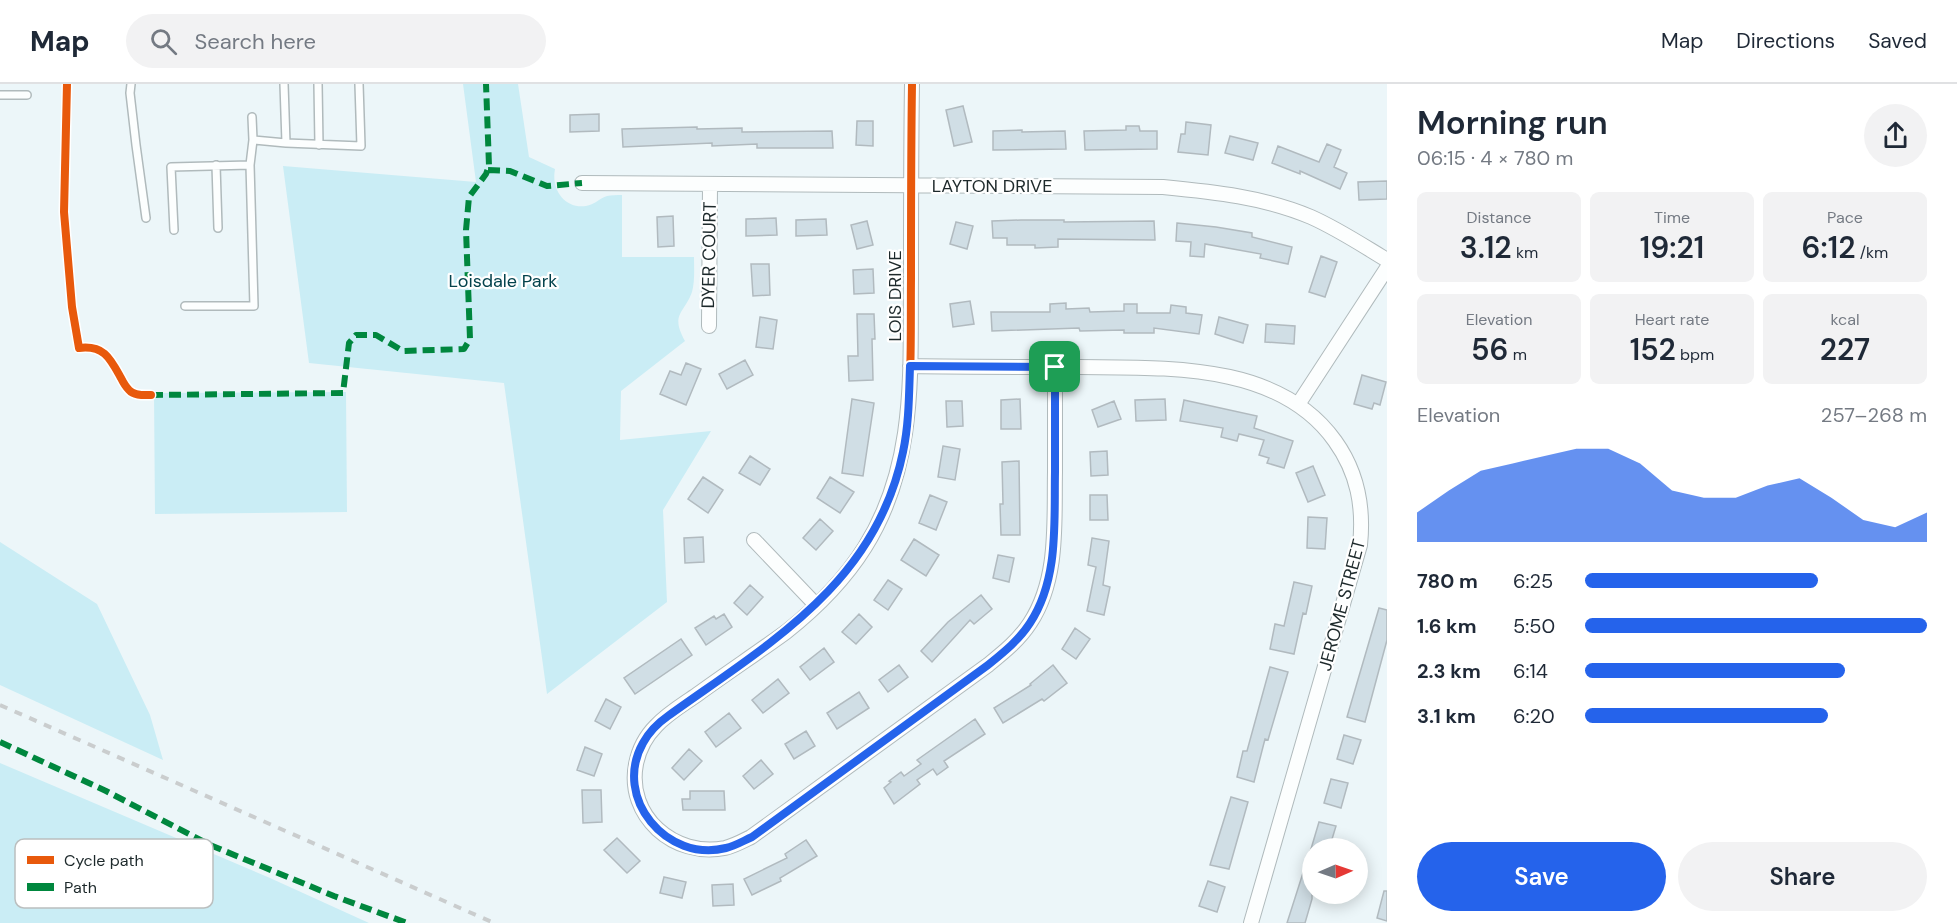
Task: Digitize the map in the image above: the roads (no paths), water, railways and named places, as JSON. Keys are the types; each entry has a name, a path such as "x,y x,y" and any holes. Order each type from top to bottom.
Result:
{"street":[{"name":"LOIS DRIVE","path":"912,84 910,366 903,452 888,500 874,532 855,562 816,605 787,630 668,716 648,736 639,753 634,773 635,788 639,803 651,824 667,838 694,849 725,848 752,837 988,665 1012,645 1030,623 1038,608 1050,573 1054,536 1055,367"},
{"name":"LAYTON DRIVE","path":"582,183 1163,187 1224,192 1266,202 1311,217 1387,260"},
{"name":"DYER COURT","path":"709,326 710,184"},
{"path":"1299,404 1387,268"},
{"name":"JEROME STREET","path":"910,366 1163,368 1208,373 1238,380 1299,404 1327,430 1342,451 1358,486 1362,526 1356,562 1251,923"},
{"path":"754,540 816,605"}],"lane":[{"path":"131,84 130,93 146,218"},
{"path":"284,84 286,143"},
{"path":"318,84 319,145"},
{"path":"253,140 361,146 359,84"},
{"path":"0,95 27,95"},
{"path":"185,306 254,306 250,165 253,140 252,117"},
{"path":"216,165 218,228"},
{"path":"174,230 171,167 250,165"}],"railway":[{"path":"0,705 494,923"}],"park label":[{"name":"Loisdale Park","path":"503,281"}]}
